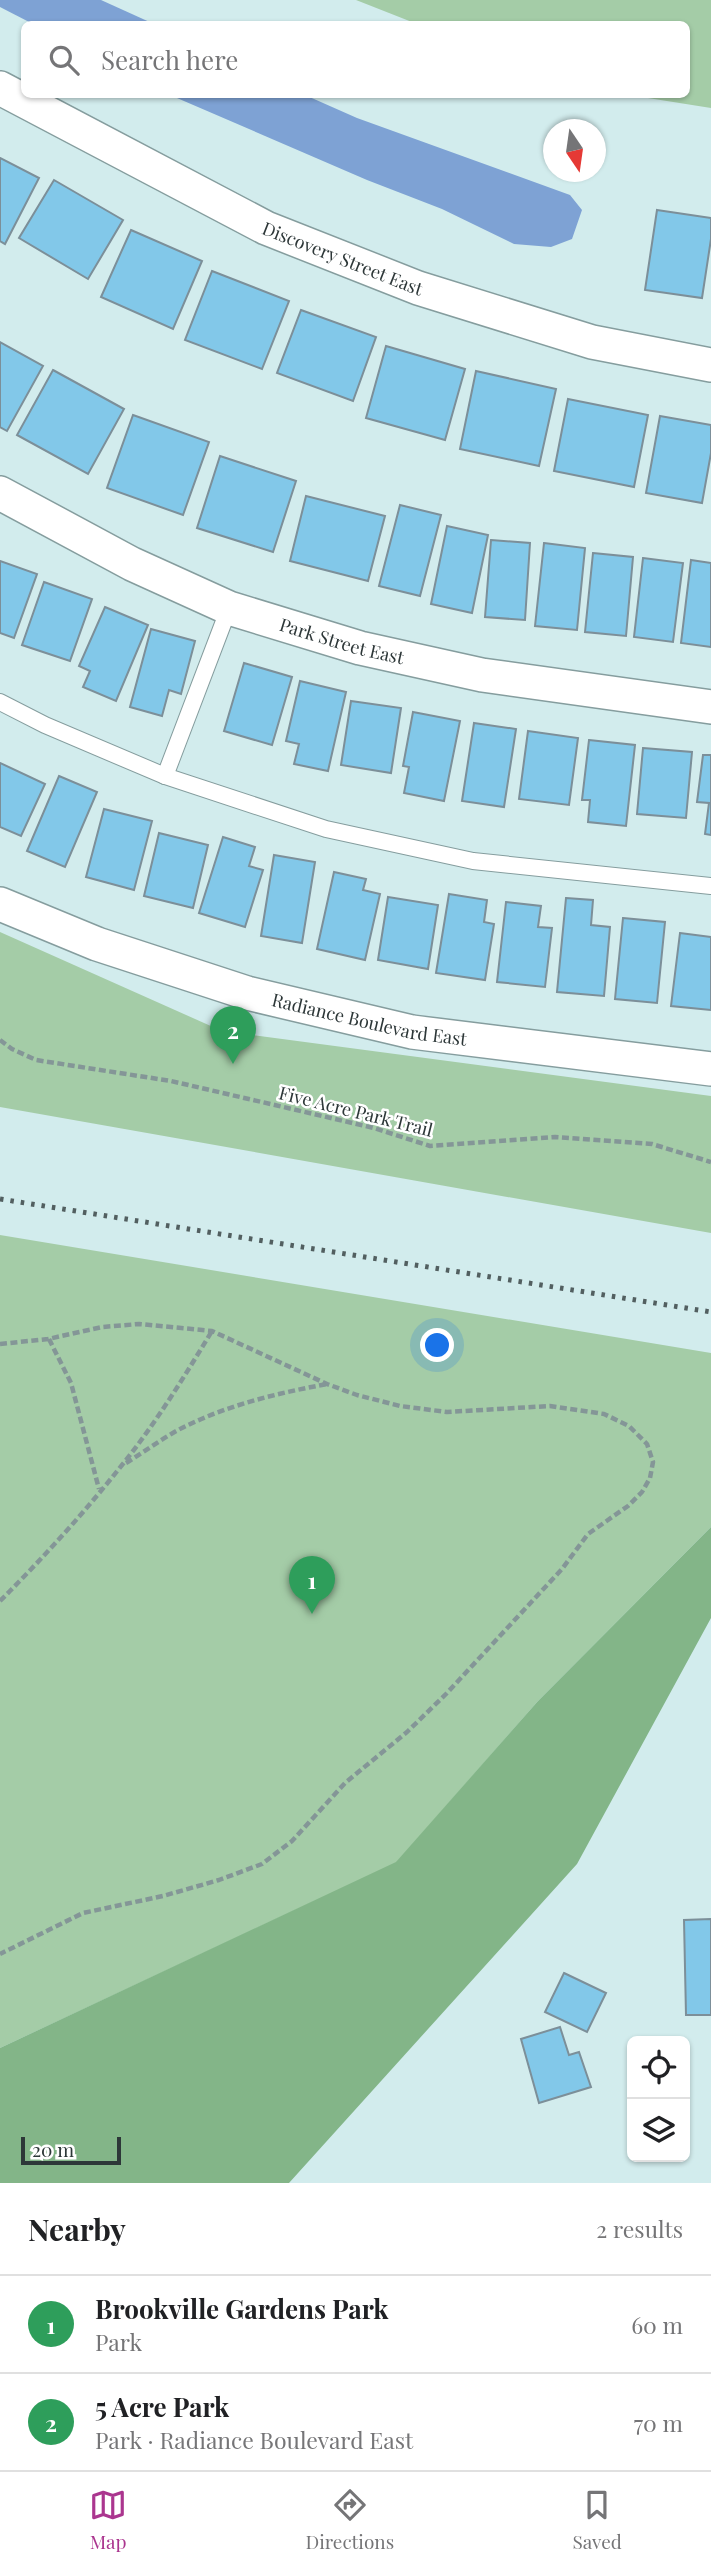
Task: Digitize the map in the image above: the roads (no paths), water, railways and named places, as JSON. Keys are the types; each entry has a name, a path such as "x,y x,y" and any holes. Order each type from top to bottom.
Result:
{"street":[{"name":"Discovery Street East","path":"0,88 266,229 418,288 578,338 711,365"},
{"name":"Park Street East","path":"0,493 132,564 229,608 360,648 482,675 711,706"},
{"name":"Radiance Boulevard East","path":"0,904 97,944 247,993 412,1032 711,1069"}],"lane":[{"path":"165,776 229,608"},
{"path":"0,702 165,776 326,829 473,861 711,886"}],"water":[{"path":"0,0 101,0 147,21 27,21 0,7"},
{"path":"177,98 312,98 357,118 570,195 582,210 572,239 551,247 514,244 442,209 367,180"}],"railway":[{"path":"0,1199 711,1312"}],"place":[{"name":"5 Acre Park","path":"233,1064"},
{"name":"Brookville Gardens Park","path":"312,1614"}]}
